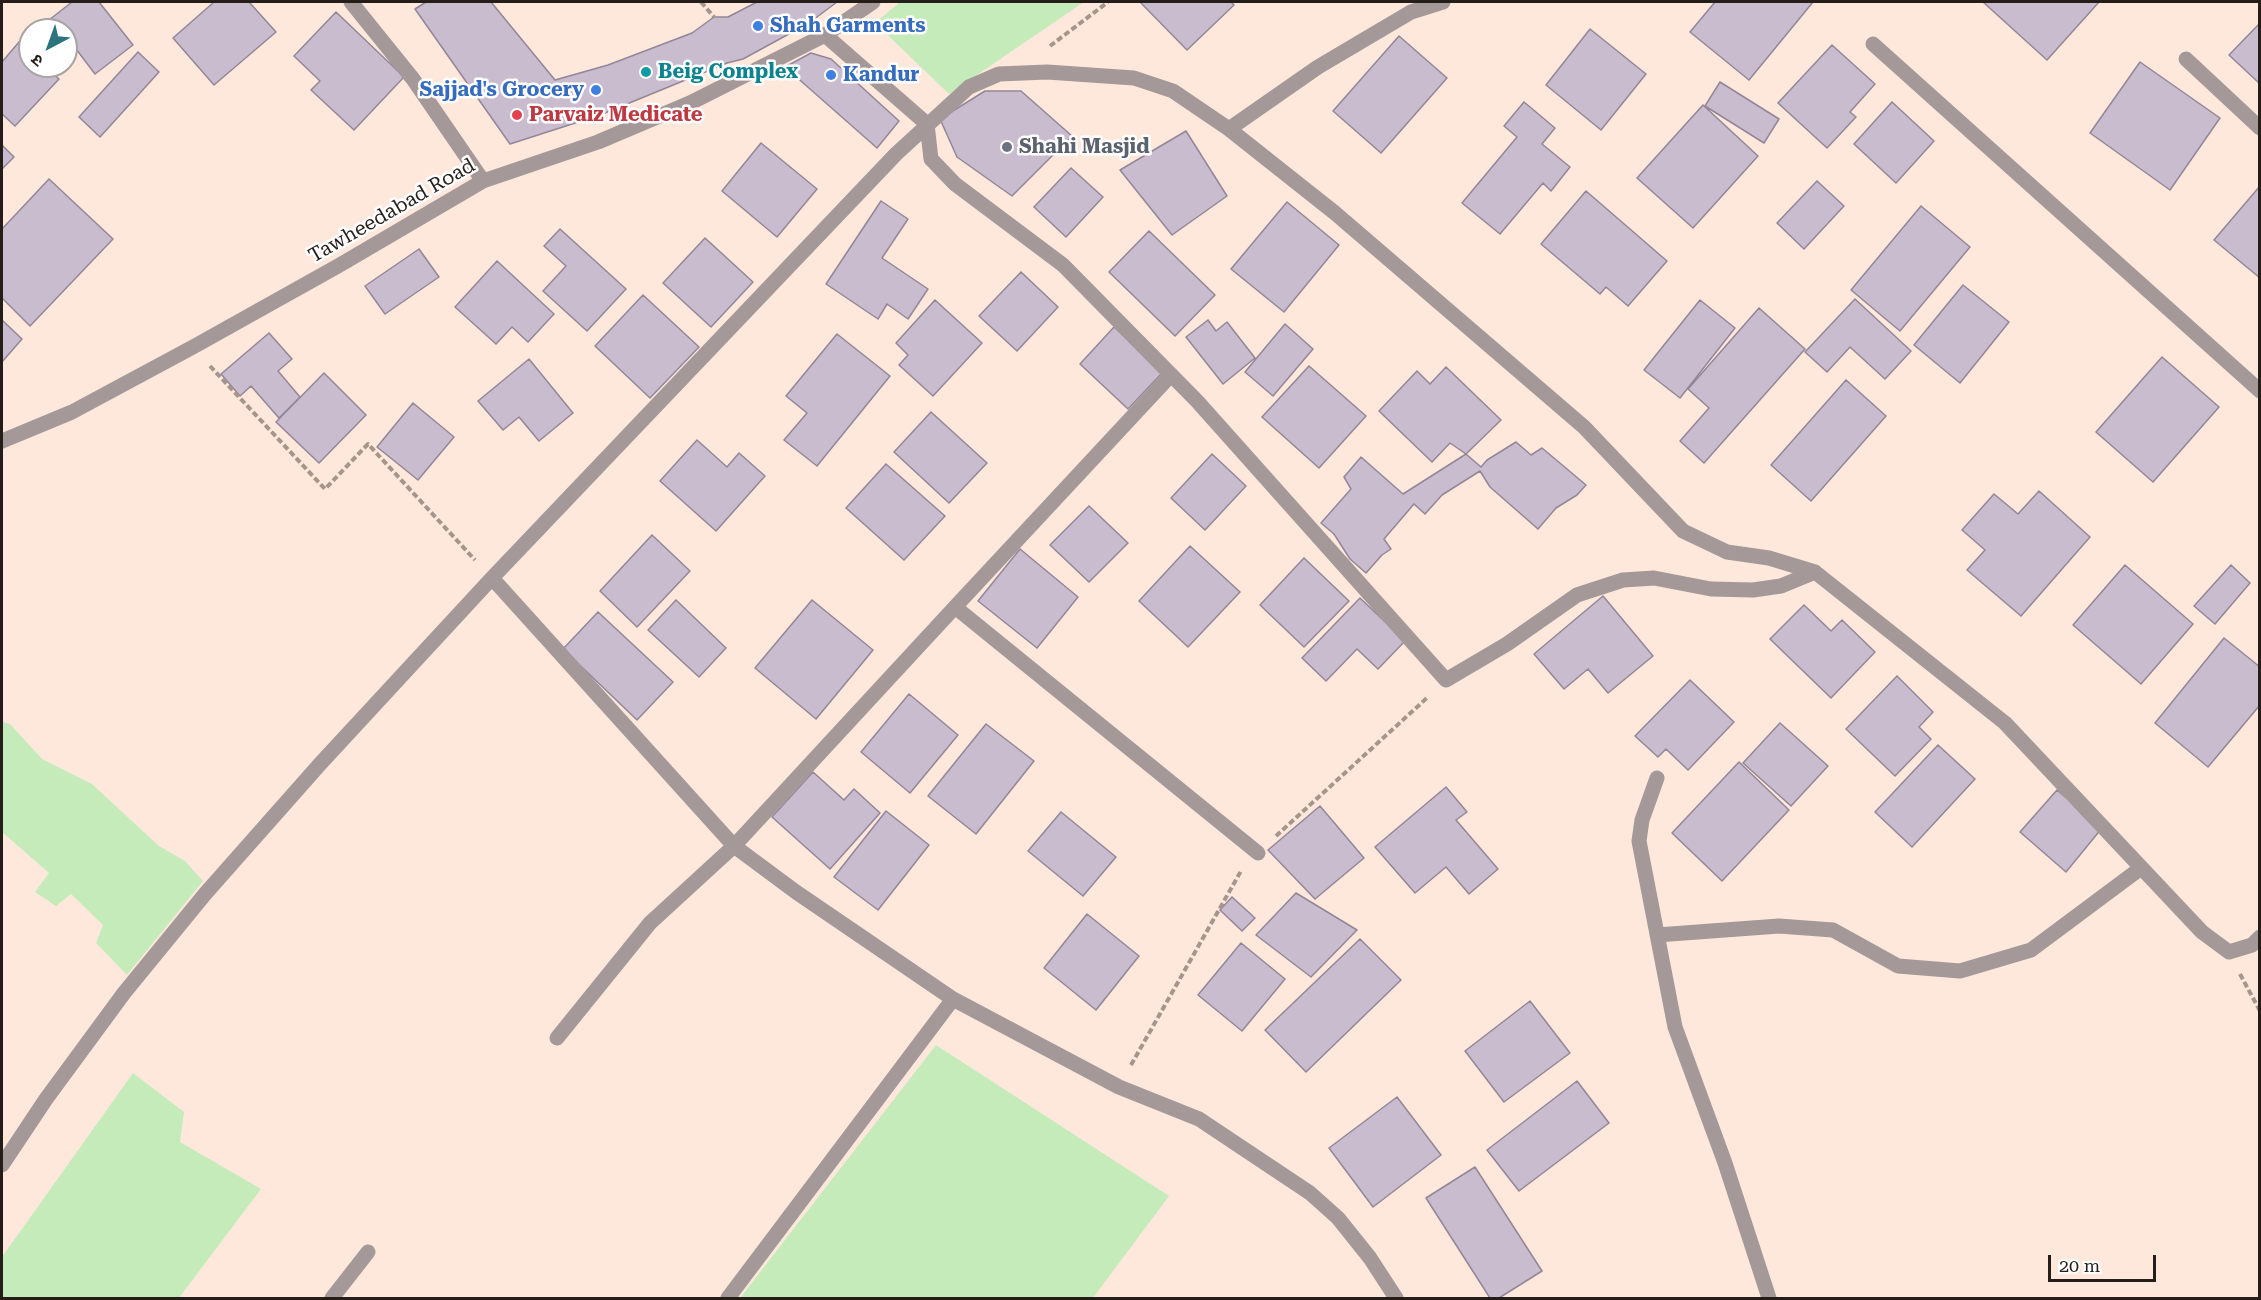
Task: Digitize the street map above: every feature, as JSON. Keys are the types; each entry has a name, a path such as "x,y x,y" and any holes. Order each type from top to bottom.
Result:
{"street":[{"path":"351,2 413,79 483,181"},
{"name":"Tawheedabad Road","path":"2,441 72,412 194,347 483,181 598,142 690,104 825,35 873,2"},
{"path":"1229,129 1317,67 1411,12 1443,2"},
{"path":"825,35 927,124 931,159 955,184 1064,265 1197,401 1446,680 1507,644 1577,595 1623,580 1654,578 1711,589 1753,591 1781,586 1815,572"},
{"path":"1873,44 2259,391"},
{"path":"2186,59 2259,128"},
{"path":"2,1165 46,1099 124,993 205,894 320,764 492,578 896,154 969,87 999,74 1047,72 1134,78 1173,90 1229,129 1335,213 1584,426 1683,531 1727,552 1769,558 1815,572 2005,723 2202,932 2229,952 2252,945 2259,937"},
{"path":"557,1038 650,923 734,846 1171,375"},
{"path":"492,578 734,846 796,892 953,999 1119,1087 1199,1119 1310,1193 1338,1218 1351,1234 1370,1258 1396,1299"},
{"path":"955,607 1258,853"},
{"path":"1657,778 1642,820 1639,841 1675,1027 1725,1163 1769,1299"},
{"path":"1657,935 1779,926 1833,930 1898,966 1960,971 2031,950 2141,868"},
{"path":"728,1299 953,999"},
{"path":"332,1299 368,1252"}],"path":[{"path":"701,2 714,17"},
{"path":"1014,74 1108,2"},
{"path":"194,347 325,489 369,444 492,578"},
{"path":"2229,952 2259,1011"}],"green space":[{"path":"900,2 1084,2 949,94 875,23"},
{"path":"2,721 11,725 42,759 92,784 159,846 185,861 203,881 127,975 96,943 103,925 71,894 56,906 35,892 49,873 2,832"},
{"path":"936,1045 1169,1196 1093,1298 740,1298"},
{"path":"133,1073 184,1112 180,1142 261,1189 179,1298 2,1298 2,1257"}],"building":[{"path":"72,2 99,2 133,45 95,74 78,52 78,18 52,18"},
{"path":"214,2 249,2 276,32 214,85 173,38"},
{"name":"Beig Complex","path":"426,2 491,2 555,80 608,65 692,33 714,17 728,17 757,2 837,2 809,23 743,59 727,63 600,115 510,144 415,9"},
{"path":"1140,2 1231,2 1234,5 1187,50"},
{"path":"1715,2 1813,2 1749,80 1690,32"},
{"path":"1983,2 2099,2 2047,60"},
{"path":"336,12 404,77 354,130 311,90 320,81 294,56"},
{"path":"2260,23 2260,84 2229,55"},
{"path":"1590,29 1646,74 1601,130 1546,85"},
{"path":"1399,36 1447,78 1381,153 1333,111"},
{"path":"18,43 18,78 59,79 15,126 2,114 2,62"},
{"path":"1832,45 1875,84 1850,112 1856,117 1827,148 1778,103"},
{"path":"138,52 159,72 100,137 79,117"},
{"path":"811,53 831,59 899,121 877,148 785,67"},
{"path":"2140,62 2220,118 2170,190 2090,133"},
{"path":"1720,82 1779,119 1764,143 1705,106"},
{"name":"Shahi Masjid","path":"985,91 1021,91 1072,136 1012,196 957,157 940,119"},
{"path":"1524,102 1555,128 1542,144 1570,167 1551,191 1543,183 1500,234 1462,203 1517,137 1504,126"},
{"path":"1892,102 1934,141 1896,183 1854,144"},
{"path":"1703,105 1758,156 1693,228 1637,178"},
{"path":"1186,131 1227,196 1172,235 1120,170"},
{"path":"761,143 817,189 777,237 722,191"},
{"path":"2,145 14,157 2,169"},
{"path":"1071,168 1103,197 1066,237 1034,207"},
{"path":"49,179 113,239 30,326 2,298 2,229"},
{"path":"1817,181 1844,206 1804,249 1777,223"},
{"path":"2260,186 2260,278 2214,240"},
{"path":"1586,191 1667,261 1628,306 1606,287 1600,294 1541,244"},
{"path":"881,201 908,219 882,258 928,289 908,319 887,304 878,319 826,284"},
{"path":"1287,202 1339,245 1284,312 1231,269"},
{"path":"1921,206 1970,247 1900,331 1851,290"},
{"path":"560,229 626,289 587,331 543,291 566,266 544,246"},
{"path":"1149,231 1215,295 1175,336 1109,272"},
{"path":"705,238 753,282 711,327 663,283"},
{"path":"419,249 439,277 385,314 365,286"},
{"path":"497,261 554,314 528,342 512,327 496,344 455,307"},
{"path":"1021,272 1058,307 1017,351 979,316"},
{"path":"1963,285 2009,322 1960,383 1914,345"},
{"path":"643,295 699,347 650,398 595,346"},
{"path":"1855,299 1911,351 1885,379 1850,347 1827,372 1805,352"},
{"path":"935,300 982,343 933,396 899,365 908,355 896,343"},
{"path":"1700,300 1735,328 1680,398 1644,370"},
{"path":"1759,308 1805,349 1704,463 1680,441 1709,408 1688,389"},
{"path":"2,320 22,339 2,362"},
{"path":"1208,320 1216,331 1227,322 1255,358 1223,384 1186,337"},
{"path":"1285,324 1313,349 1273,396 1245,372"},
{"path":"1114,327 1163,372 1128,409 1080,364"},
{"path":"269,333 292,359 278,371 300,397 279,418 251,386 240,396 221,374"},
{"path":"837,334 890,376 817,466 784,440 807,413 786,396"},
{"path":"2162,357 2219,407 2153,482 2096,432"},
{"path":"529,359 573,413 539,441 519,417 503,430 478,401"},
{"path":"1309,366 1366,416 1319,468 1262,417"},
{"path":"1446,367 1501,420 1466,454 1450,443 1432,462 1379,411 1417,371 1430,384"},
{"path":"324,373 366,415 319,463 276,422"},
{"path":"1846,380 1886,416 1811,501 1771,465"},
{"path":"413,403 454,437 418,480 377,447"},
{"path":"931,412 987,463 949,503 894,452"},
{"path":"697,440 727,467 739,453 765,476 716,531 660,481"},
{"path":"1516,442 1531,455 1542,448 1586,485 1577,495 1556,508 1538,529 1490,487 1480,471 1442,495 1425,514 1414,504 1384,539 1391,549 1382,555 1366,573 1350,559 1334,534 1321,523 1351,489 1344,477 1361,457 1403,494 1466,454 1481,467 1487,460"},
{"path":"1212,454 1246,486 1205,530 1171,498"},
{"path":"886,464 945,516 904,560 846,508"},
{"path":"2039,491 2090,537 2021,616 1967,570 1985,550 1962,530 1994,494 2018,514"},
{"path":"1089,506 1128,543 1089,582 1050,545"},
{"path":"652,535 690,571 637,627 600,591"},
{"path":"1190,546 1240,592 1188,647 1139,601"},
{"path":"1020,549 1078,597 1037,648 978,601"},
{"path":"1304,558 1349,601 1304,647 1260,605"},
{"path":"2125,565 2193,624 2141,684 2073,625"},
{"path":"2231,565 2250,583 2215,624 2194,606"},
{"path":"1603,596 1653,656 1608,693 1588,669 1564,689 1534,654"},
{"path":"1360,598 1405,641 1378,669 1357,649 1326,681 1302,658"},
{"path":"676,600 726,648 699,677 648,630"},
{"path":"812,600 873,650 816,719 755,668"},
{"path":"1804,605 1831,631 1842,620 1875,652 1831,698 1770,639"},
{"path":"598,612 673,682 637,720 563,649"},
{"path":"2224,638 2260,667 2260,705 2208,767 2155,723"},
{"path":"1897,676 1933,712 1919,727 1931,739 1895,776 1846,729"},
{"path":"1690,680 1734,722 1688,770 1666,749 1658,757 1635,736"},
{"path":"909,694 958,735 910,793 861,752"},
{"path":"1780,723 1828,766 1791,806 1743,763"},
{"path":"986,724 1034,761 976,834 928,796"},
{"path":"1938,745 1975,779 1912,847 1875,812"},
{"path":"1739,762 1789,810 1722,881 1672,833"},
{"path":"813,772 844,800 854,789 880,813 830,869 772,817"},
{"path":"1446,787 1467,812 1456,820 1498,869 1469,894 1446,867 1415,893 1375,847"},
{"path":"2057,790 2102,828 2066,872 2020,832"},
{"path":"1320,806 1364,858 1315,899 1268,850"},
{"path":"886,811 929,845 878,910 834,877"},
{"path":"1061,812 1116,857 1083,896 1028,851"},
{"path":"1296,893 1357,930 1311,977 1256,935"},
{"path":"1232,897 1255,918 1242,931 1220,910"},
{"path":"1087,914 1139,956 1096,1010 1044,968"},
{"path":"1360,939 1401,980 1306,1072 1265,1030"},
{"path":"1241,943 1285,979 1242,1031 1198,995"},
{"path":"1530,1001 1570,1053 1504,1102 1465,1051"},
{"path":"1577,1081 1609,1123 1519,1191 1487,1150"},
{"path":"1397,1097 1441,1155 1373,1207 1329,1148"},
{"path":"1475,1167 1542,1271 1499,1298 1490,1298 1426,1198"}],"place":[{"name":"Shah Garments","path":"758,26"},
{"name":"Beig Complex","path":"646,72"},
{"name":"Kandur","path":"831,75"},
{"name":"Sajjad's Grocery","path":"596,90"},
{"name":"Parvaiz Medicate","path":"517,115"},
{"name":"Shahi Masjid","path":"1007,147"}]}
